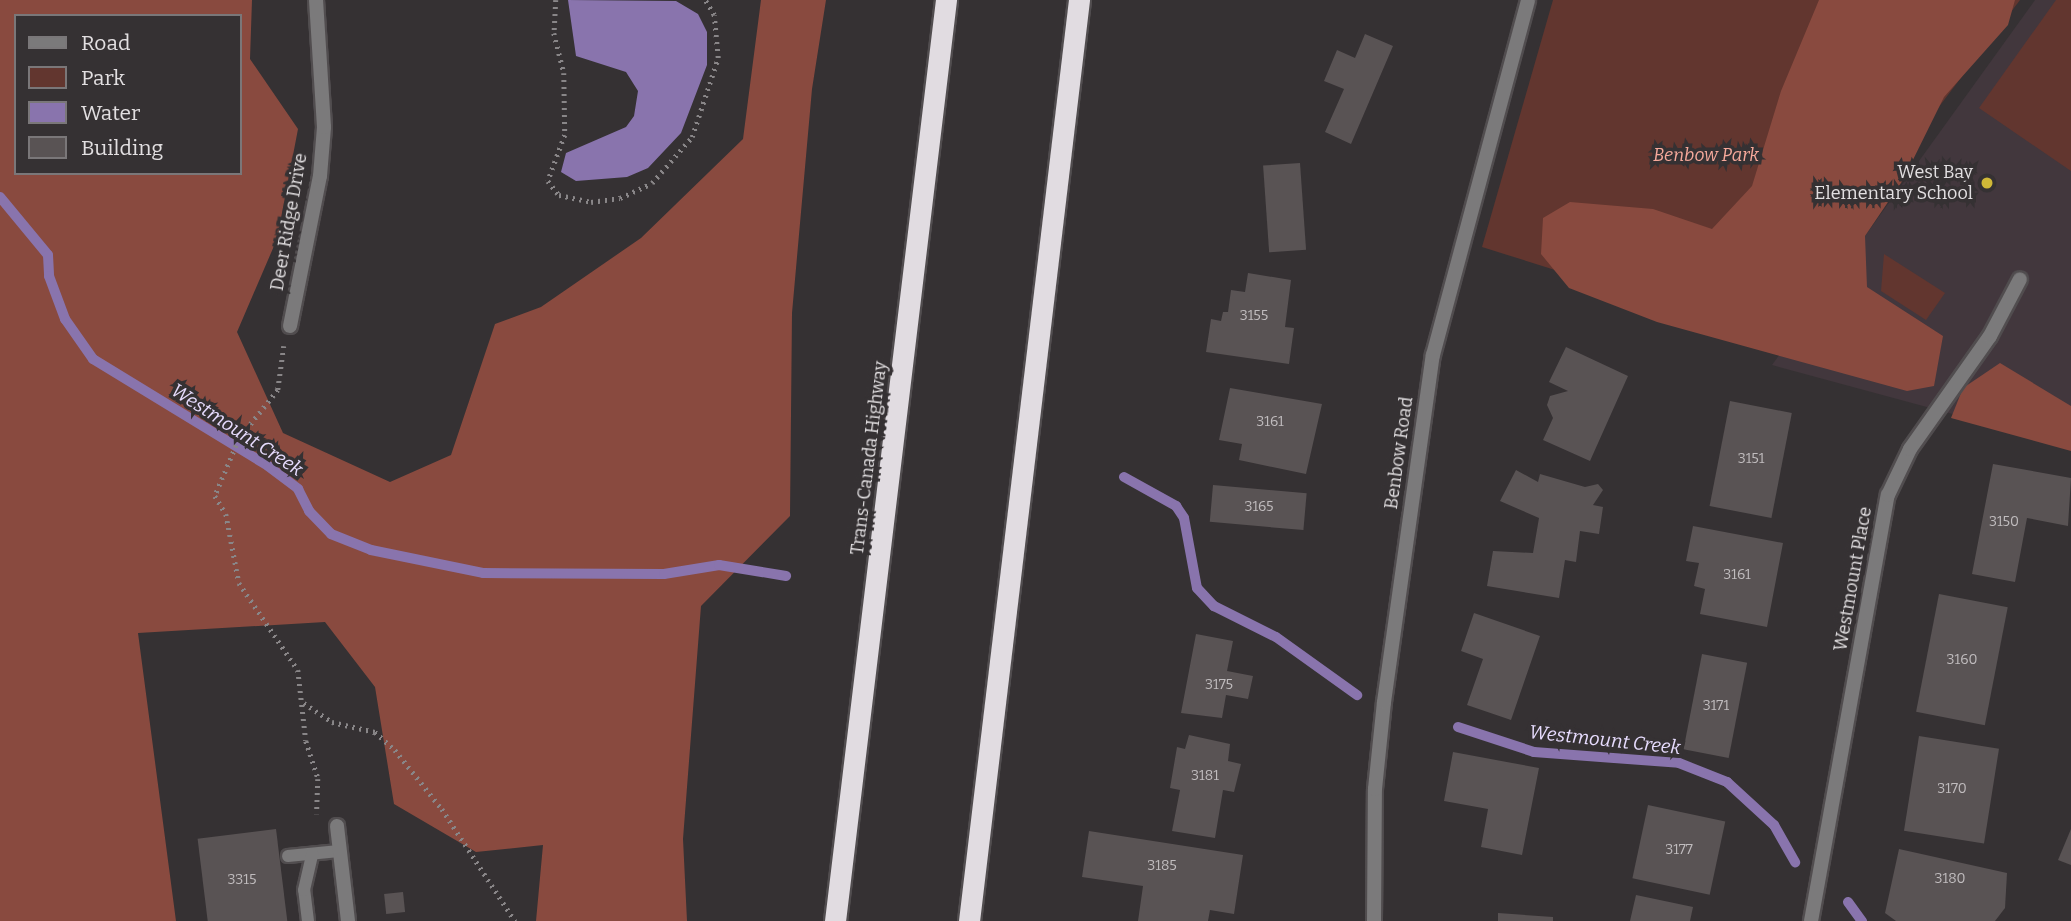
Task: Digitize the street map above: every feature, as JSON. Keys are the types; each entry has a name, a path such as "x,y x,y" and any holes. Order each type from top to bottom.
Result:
{"highway":[{"name":"Trans-Canada Highway","path":"835,921 946,0"},
{"path":"969,921 1079,0"}],"street":[{"name":"Deer Ridge Drive","path":"290,326 322,152 316,0"},
{"name":"Benbow Road","path":"1374,921 1375,789 1384,702 1433,355 1528,0"},
{"name":"Westmount Place","path":"1811,921 1888,495 1910,449 1990,336 2020,279"},
{"path":"337,826 348,921"}],"lane":[{"path":"288,856 340,851"},
{"path":"308,921 304,890 312,854"}],"path":[{"path":"556,0 554,33 564,73 565,135 548,181 559,195 591,202 621,198 652,183 692,137 718,58 716,24 705,0"},
{"path":"290,326 278,390 239,439 215,496 226,514 239,583 298,670 304,703 306,741 318,779 317,819 337,826"},
{"path":"304,703 332,722 375,732 395,750 442,808 515,921"}],"shaded area":[{"path":"0,0 252,0 250,59 298,129 277,239 237,332 283,433 390,482 451,455 495,324 541,307 641,238 743,139 761,0 826,0 812,89 792,313 790,516 701,606 683,839 687,921 536,921 543,845 476,852 394,804 375,687 325,622 138,633 176,921 0,921"},
{"path":"1819,0 2015,0 2008,25 1944,97 1903,180 1865,236 1867,287 1943,336 1934,386 1907,391 1657,322 1569,288 1541,254 1543,218 1570,202 1653,209 1712,229 1752,186 1781,91"},
{"name":"West Bay Elementary School","path":"2035,0 2071,0 2071,446 1772,365"},
{"path":"2000,363 2071,406 2071,451 1951,418 1963,388"}],"green space":[{"name":"Benbow Park","path":"1553,0 2020,0 1765,336 1482,247"},
{"path":"2056,0 2071,0 2071,171 1979,108"},
{"path":"1884,254 1945,293 1926,320 1881,291"}],"water":[{"path":"568,0 676,1 698,14 707,32 707,65 681,133 648,168 627,177 576,181 561,172 566,153 626,127 634,116 638,91 626,72 576,56"}],"building":[{"path":"1365,34 1393,46 1351,144 1325,132 1344,89 1324,81 1337,50 1355,58"},
{"path":"1300,163 1306,250 1269,252 1263,166"},
{"path":"1248,273 1291,280 1285,327 1294,328 1289,364 1206,352 1211,319 1221,321 1223,312 1228,312 1231,290 1245,292"},
{"path":"1566,347 1628,376 1590,461 1543,440 1553,418 1547,405 1550,396 1568,391 1549,382"},
{"path":"1230,388 1322,404 1306,474 1239,460 1242,444 1219,440"},
{"path":"1730,401 1792,413 1771,518 1710,506"},
{"path":"1993,464 2071,478 2068,526 2027,518 2015,582 1972,574"},
{"path":"1516,470 1538,482 1540,474 1585,487 1598,484 1603,490 1593,505 1603,507 1599,534 1580,531 1576,562 1565,560 1559,598 1487,586 1493,551 1533,553 1539,518 1500,501"},
{"path":"1213,485 1307,493 1303,530 1210,522"},
{"path":"1693,526 1783,543 1767,627 1700,614 1705,589 1694,586 1699,563 1686,561"},
{"path":"1939,594 2008,607 1985,725 1916,712"},
{"path":"1474,613 1540,636 1511,720 1467,705 1483,659 1461,651"},
{"path":"1196,634 1233,641 1227,671 1253,676 1248,699 1226,695 1222,718 1181,713"},
{"path":"1702,654 1747,663 1729,758 1683,749"},
{"path":"1189,735 1230,744 1228,761 1241,764 1234,792 1223,790 1215,838 1172,831 1180,790 1170,788 1177,747 1185,749"},
{"path":"1919,736 1999,749 1984,843 1904,831"},
{"path":"1453,752 1539,768 1522,855 1481,847 1488,809 1444,801"},
{"path":"1648,805 1725,821 1710,895 1632,878"},
{"path":"276,829 287,921 208,921 198,839"},
{"path":"2071,829 2071,865 2058,860"},
{"path":"1089,831 1243,855 1234,914 1210,910 1208,921 1138,921 1143,886 1082,877"},
{"path":"1899,849 2007,873 2005,908 1995,921 1896,921 1885,913"},
{"path":"403,892 405,912 386,914 384,894"},
{"path":"1636,895 1693,907 1690,921 1630,921"},
{"path":"1498,913 1553,917 1553,921 1498,921"}],"waterway":[{"name":"Westmount Creek","path":"0,197 48,255 49,276 65,319 93,359 268,466 298,489 309,511 331,534 371,550 483,573 664,574 719,565 786,576"},
{"name":"Westmount Creek","path":"1124,477 1176,506 1184,518 1197,588 1214,606 1276,637 1357,695"},
{"name":"Westmount Creek","path":"1458,727 1534,752 1679,763 1727,782 1774,825 1795,862"},
{"name":"Westmount Creek","path":"1848,902 1862,921"}],"place":[{"name":"West Bay Elementary School","path":"1987,183"}]}
